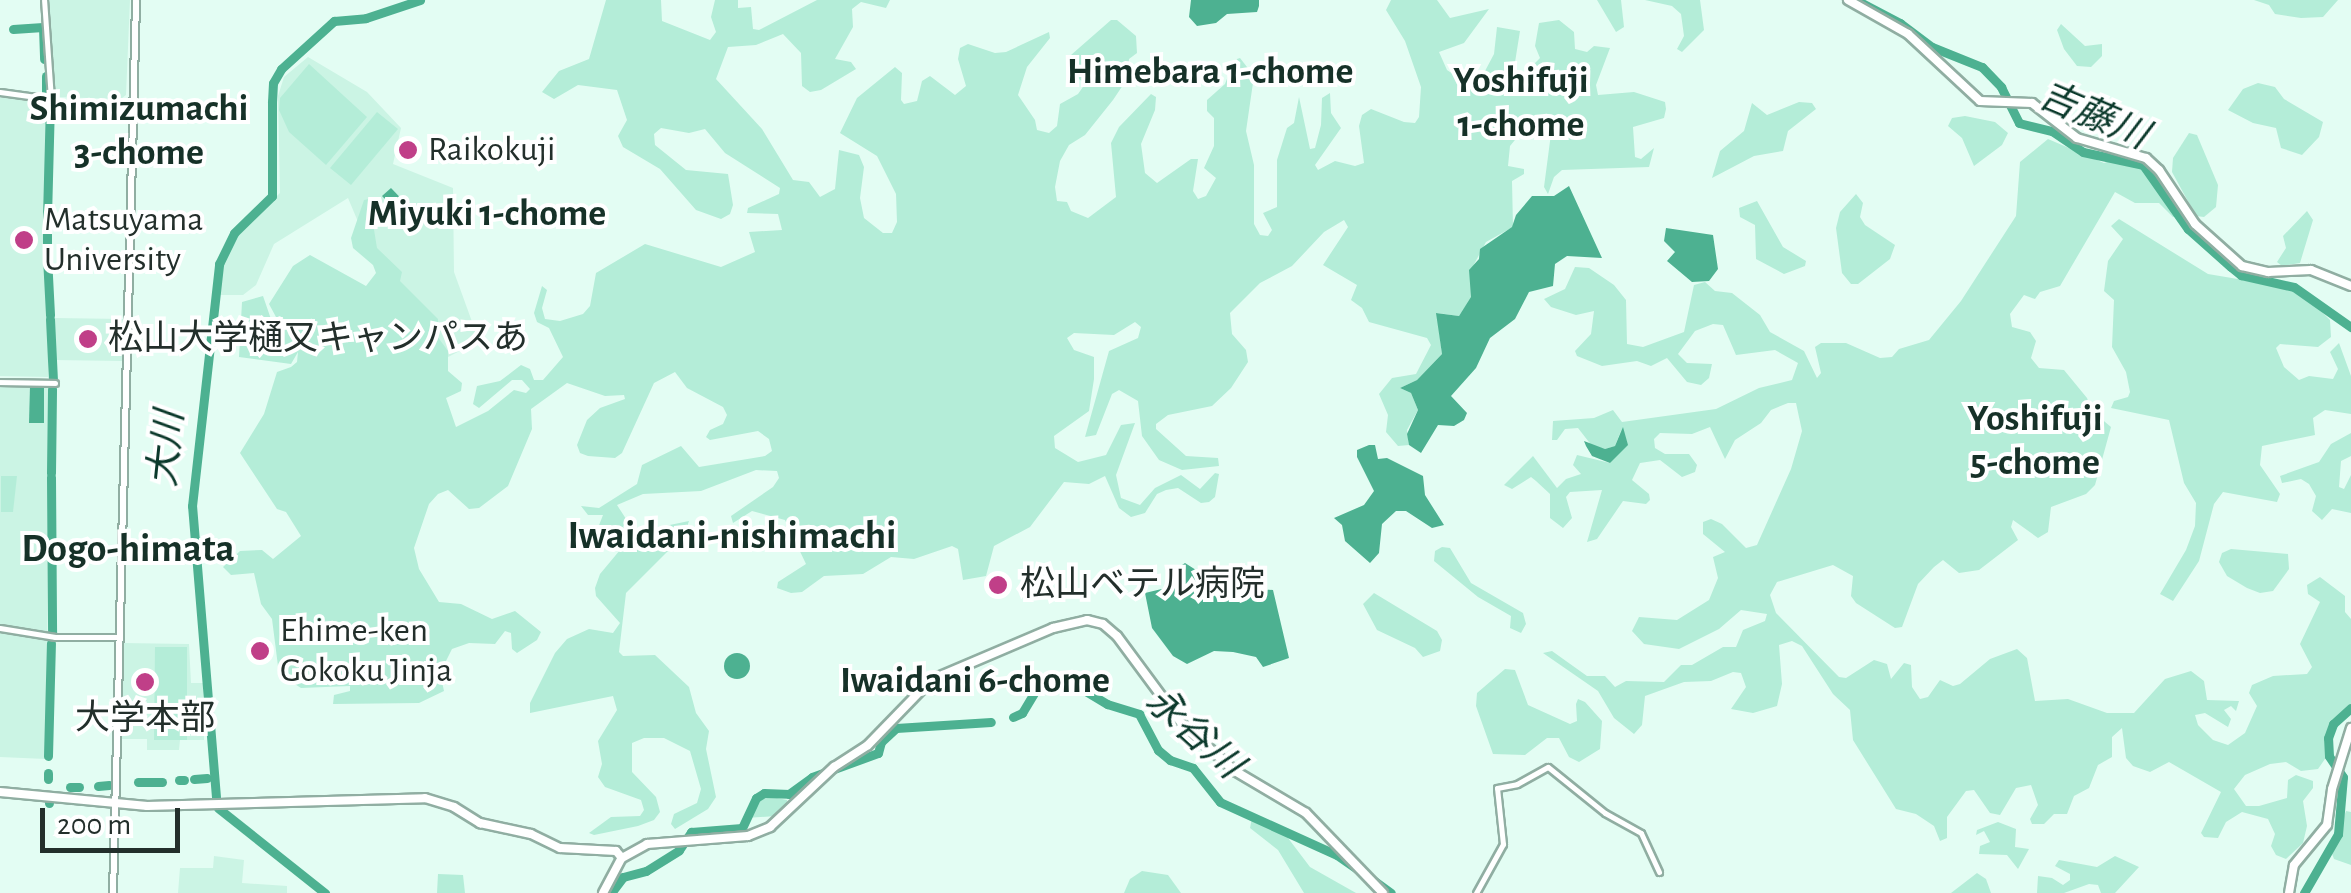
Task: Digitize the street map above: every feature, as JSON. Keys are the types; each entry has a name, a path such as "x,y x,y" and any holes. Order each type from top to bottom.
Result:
{"main road":[{"path":"113,893 116,637 136,0"},
{"path":"1848,0 1908,34 1980,102 2032,103 2076,138 2146,158 2159,170 2195,224 2242,266 2268,272 2310,270 2351,286"},
{"path":"603,893 622,858 647,844 748,836 770,827 834,767 868,746 930,680 1053,628 1096,622 1118,636 1173,715 1235,771 1306,814 1382,893"},
{"path":"2289,893 2294,865 2327,824 2351,728"},
{"path":"0,792 113,805 318,804 425,798 454,807 480,823 531,834 560,848 616,851 622,858"}],"street":[{"path":"0,92 51,99 44,0"},
{"path":"0,382 53,384"},
{"path":"0,628 53,637 116,637"},
{"path":"1476,893 1503,844 1494,798 1497,788 1517,784 1548,768 1606,813 1641,833 1659,872"}],"shaded area":[{"path":"49,0 130,0 126,95 121,99 54,97"},
{"path":"606,0 661,0 662,21 710,40 716,32 711,17 715,0 738,0 738,8 751,7 753,29 759,30 817,0 890,0 886,8 861,2 852,9 853,27 835,59 851,62 856,69 821,90 810,92 802,86 801,53 783,34 756,45 728,47 716,79 762,129 793,180 809,182 820,197 835,189 839,150 859,155 864,167 860,198 864,218 883,233 892,233 897,222 896,194 877,156 840,133 857,98 895,67 902,73 904,104 917,101 922,81 930,76 955,95 966,86 958,59 960,48 968,44 995,53 1006,52 1049,32 1050,38 1027,67 1018,95 1035,120 1037,130 1049,133 1057,126 1060,104 1078,94 1085,84 1067,69 1071,55 1111,20 1117,20 1136,36 1137,53 1129,59 1127,79 1113,100 1085,135 1069,145 1060,161 1055,187 1057,201 1067,202 1071,211 1088,218 1116,197 1111,143 1119,127 1151,94 1156,97 1155,110 1141,144 1145,173 1157,183 1191,159 1198,159 1193,191 1198,199 1206,196 1216,178 1204,168 1214,146 1214,118 1207,111 1207,100 1225,84 1234,60 1240,58 1254,76 1246,131 1254,165 1254,224 1260,235 1268,236 1272,230 1263,213 1277,207 1277,160 1287,128 1294,123 1299,97 1310,149 1315,148 1321,125 1322,98 1330,93 1331,113 1341,128 1315,165 1318,170 1335,161 1355,166 1364,163 1359,126 1362,115 1371,109 1404,122 1415,123 1419,117 1421,87 1405,41 1386,10 1391,0 1437,0 1450,18 1489,9 1464,43 1439,52 1447,70 1456,76 1471,80 1485,71 1494,54 1497,27 1520,31 1512,81 1515,88 1526,90 1530,68 1540,58 1535,46 1539,23 1559,20 1574,32 1575,49 1587,52 1594,46 1610,48 1596,85 1598,95 1634,92 1665,102 1666,109 1664,118 1633,127 1635,157 1641,159 1654,148 1649,167 1562,170 1554,177 1548,194 1544,187 1552,126 1549,117 1528,124 1510,146 1508,166 1524,169 1524,174 1512,181 1513,227 1486,242 1472,268 1472,297 1459,316 1437,313 1442,354 1417,380 1400,388 1411,393 1418,410 1407,430 1409,445 1398,446 1386,432 1388,415 1379,394 1392,378 1416,374 1431,345 1427,338 1369,322 1362,308 1351,300 1357,285 1323,265 1348,227 1344,220 1324,232 1292,266 1260,283 1230,313 1232,334 1246,350 1248,362 1231,388 1212,406 1168,415 1156,424 1156,429 1186,456 1218,458 1219,466 1182,470 1159,460 1142,436 1138,401 1119,390 1112,394 1096,435 1085,437 1109,351 1138,338 1141,327 1135,322 1114,335 1074,333 1067,338 1074,350 1094,357 1094,379 1089,411 1054,436 1055,448 1078,462 1106,455 1121,425 1135,423 1116,475 1121,498 1140,505 1155,488 1181,475 1200,489 1215,473 1219,474 1215,497 1209,502 1201,503 1178,488 1166,490 1157,494 1145,513 1131,517 1119,508 1105,476 1089,484 1064,482 1030,527 994,546 986,576 963,580 958,549 952,546 914,559 891,557 863,574 824,576 802,592 791,593 777,588 778,582 806,564 785,520 752,511 733,523 731,516 773,487 779,478 777,471 756,470 701,491 643,494 617,505 641,542 660,527 689,521 684,535 626,593 619,652 623,656 655,655 689,687 696,713 709,731 706,749 716,797 708,809 675,829 671,824 674,814 697,803 701,789 690,751 664,738 644,738 632,743 632,772 656,797 660,812 654,820 638,826 594,835 589,833 611,817 640,816 644,810 641,800 605,787 598,777 602,764 598,741 617,710 613,696 530,713 530,703 555,653 567,639 589,629 613,633 620,623 596,596 595,588 600,574 620,550 611,539 598,542 596,533 603,515 588,515 581,506 599,508 637,484 642,465 681,446 699,467 765,456 772,451 769,439 758,431 710,440 706,437 710,430 723,424 727,415 723,407 687,388 675,372 654,383 622,453 615,458 588,456 580,453 577,445 587,420 600,408 625,399 624,395 605,396 567,383 531,409 532,429 508,486 479,508 469,509 448,490 438,494 429,504 414,548 419,569 439,602 461,604 492,619 515,611 541,632 537,640 517,653 512,649 511,633 505,631 495,644 469,643 452,649 440,673 444,691 419,703 333,704 334,695 350,691 350,686 301,688 279,674 272,619 261,604 254,573 231,575 223,567 240,551 262,550 273,559 301,536 286,512 277,509 240,453 264,414 277,372 297,362 298,352 291,364 239,357 242,302 263,296 273,325 283,330 269,304 293,266 310,255 366,286 376,273 373,265 353,248 351,238 364,200 369,199 377,248 402,272 400,281 438,319 437,336 448,351 448,371 462,383 461,391 446,398 456,427 488,411 514,390 526,393 530,389 522,380 512,380 479,408 473,404 477,386 500,381 521,365 530,369 534,380 543,380 563,357 549,328 537,322 534,313 542,286 547,290 542,308 545,319 560,321 583,314 590,306 596,273 645,244 721,267 755,252 749,232 782,230 778,214 747,213 748,208 779,194 780,188 725,153 705,129 689,133 661,128 654,134 655,145 686,170 728,174 733,205 730,214 721,219 696,210 660,169 623,147 618,136 627,120 617,90 578,85 554,99 542,92 559,71 589,59"},
{"path":"1191,0 1259,0 1259,6 1257,12 1227,14 1216,23 1197,26 1189,17"},
{"path":"1597,0 1621,0 1624,27 1616,32"},
{"path":"1645,0 1700,0 1704,30 1682,52 1677,49 1684,36 1681,14 1672,6"},
{"path":"2254,0 2338,0 2323,17 2301,18 2275,14 2269,5"},
{"path":"2061,24 2085,46 2102,44 2102,56 2091,67 2077,66 2064,49 2057,30"},
{"path":"308,57 367,92 401,128 393,164 453,188 454,272 479,341 421,371 348,198 274,244 256,285 243,295 219,295 222,265 234,238 280,193 278,96 284,77"},
{"path":"309,64 367,117 326,165 289,132 279,110 280,98"},
{"path":"2258,83 2275,87 2284,99 2323,122 2319,137 2302,155 2281,148 2276,128 2253,123 2228,110 2243,89"},
{"name":"Matsuyama University","path":"0,97 48,104 48,377 0,376"},
{"path":"1799,102 1812,103 1816,109 1788,131 1783,151 1754,156 1712,178 1720,151 1744,131 1752,103 1767,115"},
{"path":"377,112 398,129 351,185 330,168"},
{"path":"1965,116 1995,122 2008,133 2002,145 1974,166 1962,138 1948,126 1952,118"},
{"path":"2189,133 2197,135 2218,185 2216,207 2204,217 2196,216 2172,172 2173,158"},
{"path":"2048,139 2104,163 2125,156 2141,161 2180,208 2181,216 2173,217 2159,203 2135,203 2115,192 2060,286 2040,292 2035,299 2024,295 2010,314 2012,327 2030,332 2036,341 2031,358 2039,368 2064,370 2087,398 2092,411 2111,427 2095,485 2086,494 2051,507 2048,532 2038,538 2013,520 2011,527 2018,540 1979,570 1959,573 1943,560 1918,584 1902,627 1895,628 1856,603 1851,596 1853,576 1833,565 1777,582 1770,595 1776,613 1839,677 1846,678 1874,660 1887,664 1891,679 1904,663 1911,665 1912,687 1920,699 1928,697 1940,680 1953,686 1960,684 1990,659 2017,649 2027,658 2035,701 2068,699 2107,713 2134,713 2165,679 2191,671 2204,681 2207,700 2239,701 2236,711 2231,706 2224,710 2231,719 2228,727 2205,713 2195,715 2198,725 2213,740 2228,745 2245,733 2257,706 2249,693 2252,685 2273,676 2307,674 2312,667 2300,644 2320,602 2308,594 2307,585 2320,577 2345,596 2345,612 2351,619 2351,706 2329,733 2327,756 2318,769 2301,771 2286,762 2270,764 2245,775 2234,789 2246,806 2259,806 2287,798 2288,780 2296,775 2313,781 2313,788 2303,801 2307,826 2303,843 2286,859 2276,855 2271,846 2275,834 2268,819 2242,812 2226,822 2218,838 2204,837 2201,833 2221,792 2169,762 2150,772 2133,766 2126,758 2122,728 2112,737 2112,757 2098,765 2089,788 2074,796 2067,814 2054,814 2044,824 2032,824 2030,819 2038,805 2031,785 2016,788 2000,815 1990,813 1974,790 1966,791 1947,817 1947,838 1940,841 1934,826 1916,814 1896,809 1853,740 1850,710 1833,694 1802,646 1792,641 1779,645 1782,684 1777,706 1753,713 1731,709 1746,687 1741,673 1733,672 1711,681 1684,682 1645,696 1642,725 1634,734 1614,718 1598,691 1543,653 1552,651 1587,676 1605,676 1615,687 1626,681 1664,682 1681,665 1692,665 1723,647 1736,647 1743,630 1765,621 1767,614 1741,610 1719,629 1679,649 1644,644 1632,631 1639,617 1677,620 1709,600 1718,578 1713,557 1725,552 1703,534 1703,522 1711,519 1722,524 1746,548 1757,545 1791,469 1802,431 1796,403 1788,403 1771,410 1761,423 1735,440 1725,459 1710,427 1692,434 1660,433 1654,439 1655,448 1665,454 1689,454 1697,465 1695,472 1682,477 1660,460 1640,463 1632,480 1649,494 1650,500 1646,504 1623,501 1597,539 1587,542 1602,490 1570,492 1566,497 1572,518 1563,528 1550,518 1550,494 1531,477 1512,489 1504,485 1533,456 1557,488 1566,479 1581,474 1573,465 1577,455 1610,463 1622,428 1615,446 1605,449 1592,446 1578,428 1565,429 1557,440 1552,440 1553,421 1594,418 1613,410 1622,422 1716,409 1759,388 1792,380 1798,363 1775,350 1736,355 1723,325 1713,324 1695,331 1678,354 1687,363 1712,364 1709,378 1701,385 1687,382 1667,358 1651,366 1637,361 1602,366 1577,356 1575,351 1591,334 1594,311 1576,315 1551,307 1544,299 1565,289 1575,267 1589,268 1614,285 1626,300 1627,344 1643,347 1684,332 1694,285 1705,282 1715,291 1732,293 1760,315 1770,332 1804,351 1817,378 1821,373 1815,347 1821,343 1846,343 1880,358 1892,357 1899,349 1929,340 1961,301 2016,216 2020,162"},
{"path":"1569,186 1602,258 1567,256 1555,264 1553,286 1529,292 1515,319 1490,338 1476,368 1451,396 1467,413 1464,420 1454,426 1438,425 1421,453 1409,445 1407,434 1418,410 1411,393 1400,388 1417,380 1442,354 1436,313 1459,316 1471,297 1469,270 1479,259 1480,249 1512,227 1516,215 1532,196 1554,196"},
{"path":"391,188 414,212 405,220 382,196"},
{"path":"1856,194 1863,203 1860,217 1865,225 1895,245 1890,259 1858,284 1851,284 1842,273 1836,228 1840,212"},
{"path":"1757,201 1783,247 1806,261 1805,266 1784,274 1756,259 1755,225 1740,217 1739,208"},
{"path":"2307,211 2313,220 2300,263 2282,266 2277,262 2286,248 2283,236"},
{"path":"2119,219 2208,274 2285,287 2314,304 2330,320 2331,337 2318,347 2280,344 2276,348 2284,367 2299,380 2309,376 2333,379 2338,369 2330,352 2339,343 2351,376 2351,414 2325,410 2313,418 2315,435 2262,446 2260,465 2280,494 2277,502 2223,492 2214,504 2199,561 2173,601 2160,594 2186,550 2195,526 2196,503 2184,483 2169,420 2111,408 2114,401 2128,397 2130,392 2126,372 2112,347 2114,300 2104,291 2108,261 2123,239 2111,226"},
{"path":"1666,228 1713,235 1718,269 1709,281 1692,282 1667,261 1675,252 1664,241"},
{"name":"松山大学樋又キャンパスあ","path":"55,318 123,319 122,361 54,360"},
{"path":"0,385 50,387 46,759 0,757"},
{"path":"30,386 44,387 44,423 29,423"},
{"path":"1623,427 1628,445 1610,463 1592,456 1584,441 1605,449 1615,446"},
{"path":"2351,433 2351,456 2341,461 2339,487 2344,489 2351,475 2351,513 2332,509 2322,520 2312,511 2316,496 2309,484 2301,479 2282,483 2280,476 2319,462 2331,444"},
{"path":"1375,445 1378,459 1387,458 1423,476 1425,495 1444,525 1432,528 1406,511 1396,511 1382,524 1379,553 1370,563 1345,541 1342,525 1334,518 1364,505 1374,491 1357,457 1357,450"},
{"path":"1,476 17,476 13,512 1,512"},
{"path":"1450,548 1471,583 1523,613 1526,624 1521,633 1510,628 1511,616 1478,597 1434,561 1435,551"},
{"path":"2231,549 2288,554 2289,569 2273,591 2260,593 2227,576 2219,562 2222,553"},
{"path":"1185,563 1207,577 1208,585 1273,590 1289,658 1263,667 1256,657 1233,652 1214,651 1187,664 1173,656 1152,628 1145,593 1170,587 1176,569"},
{"path":"1374,593 1437,631 1442,640 1440,651 1423,657 1415,648 1377,630 1363,604"},
{"path":"122,643 189,644 191,683 203,683 204,740 180,740 179,750 147,750 147,739 118,739"},
{"path":"155,647 187,647 187,740 154,740"},
{"path":"737,653 746,657 750,666 746,675 737,679 728,675 724,666 728,657"},
{"path":"1505,669 1515,670 1528,705 1570,724 1577,721 1578,699 1585,702 1602,721 1600,749 1579,762 1569,757 1559,738 1547,738 1525,755 1493,754 1476,706 1477,693"},
{"path":"762,799 787,800 788,807 776,816 746,818"},
{"path":"2346,811 2351,812 2351,865 2334,859 2331,851"},
{"path":"1252,818 1288,838 1310,867 1356,893 1304,893 1278,850 1250,828"},
{"path":"1998,822 2016,829 2015,847 2029,849 2018,869 2007,855 1979,854 1980,846 1990,842 1984,831 1976,835 1977,830"},
{"path":"214,856 244,860 242,883 287,886 287,893 178,893 180,868 213,868"},
{"path":"2115,856 2139,867 2115,893 2101,893 2098,885 2089,884 2064,893 2037,893 2038,876 2063,885 2070,880 2070,874 2055,866 2059,860 2097,867"},
{"path":"1142,871 1168,875 1181,893 1124,893 1130,879"},
{"path":"1977,873 1986,879 1991,893 1951,893"},
{"path":"438,874 463,875 465,893 437,893"}],"waterway":[{"name":"大川","path":"216,797 192,506 219,264 234,233 272,196 273,83 281,69 334,21 366,18 420,0"},
{"name":"吉藤川","path":"1856,0 1900,23 1932,47 1982,67 2001,87 2019,123 2052,131 2083,152 2143,165 2188,229 2241,275 2294,287 2351,327"},
{"path":"13,29 43,27 44,59"},
{"path":"46,76 46,93"},
{"path":"47,217 50,104"},
{"path":"47,222 47,254"},
{"path":"47,257 50,315"},
{"path":"50,319 53,380"},
{"path":"51,473 52,389"},
{"path":"51,477 52,633"},
{"path":"48,756 51,643"},
{"name":"永谷川","path":"1013,717 1022,713 1037,688 1067,680 1107,704 1139,714 1158,750 1170,760 1193,768 1220,802 1337,855 1360,871"},
{"name":"吉藤川","path":"2304,893 2338,834 2343,777 2329,756 2328,738 2333,724 2351,708"},
{"path":"611,893 623,877 646,871 679,850 691,832 742,828 756,798 764,793 789,794 812,777 878,753 881,742 896,728 991,722"},
{"path":"48,773 48,779"},
{"name":"大川","path":"194,779 207,778"},
{"name":"大川","path":"179,780 184,780"},
{"name":"大川","path":"138,782 162,782"},
{"name":"大川","path":"98,786 109,785"},
{"name":"大川","path":"70,787 79,787"},
{"path":"218,808 325,893"},
{"name":"永谷川","path":"1373,880 1391,893"}],"place":[{"name":"Raikokuji","path":"408,150"},
{"name":"Matsuyama University","path":"24,240"},
{"name":"松山大学樋又キャンパスあ","path":"88,339"},
{"name":"松山ベテル病院","path":"998,585"},
{"name":"Ehime-ken Gokoku Jinja","path":"260,651"},
{"name":"大学本部","path":"145,682"}],"district":[{"name":"Himebara 1-chome","path":"1210,73"},
{"name":"Yoshifuji 1-chome","path":"1521,104"},
{"name":"Shimizumachi 3-chome","path":"139,132"},
{"name":"Miyuki 1-chome","path":"487,215"},
{"name":"Yoshifuji 5-chome","path":"2035,442"},
{"name":"Iwaidani-nishimachi","path":"732,536"},
{"name":"Dogo-himata","path":"128,549"},
{"name":"Iwaidani 6-chome","path":"975,682"}]}
